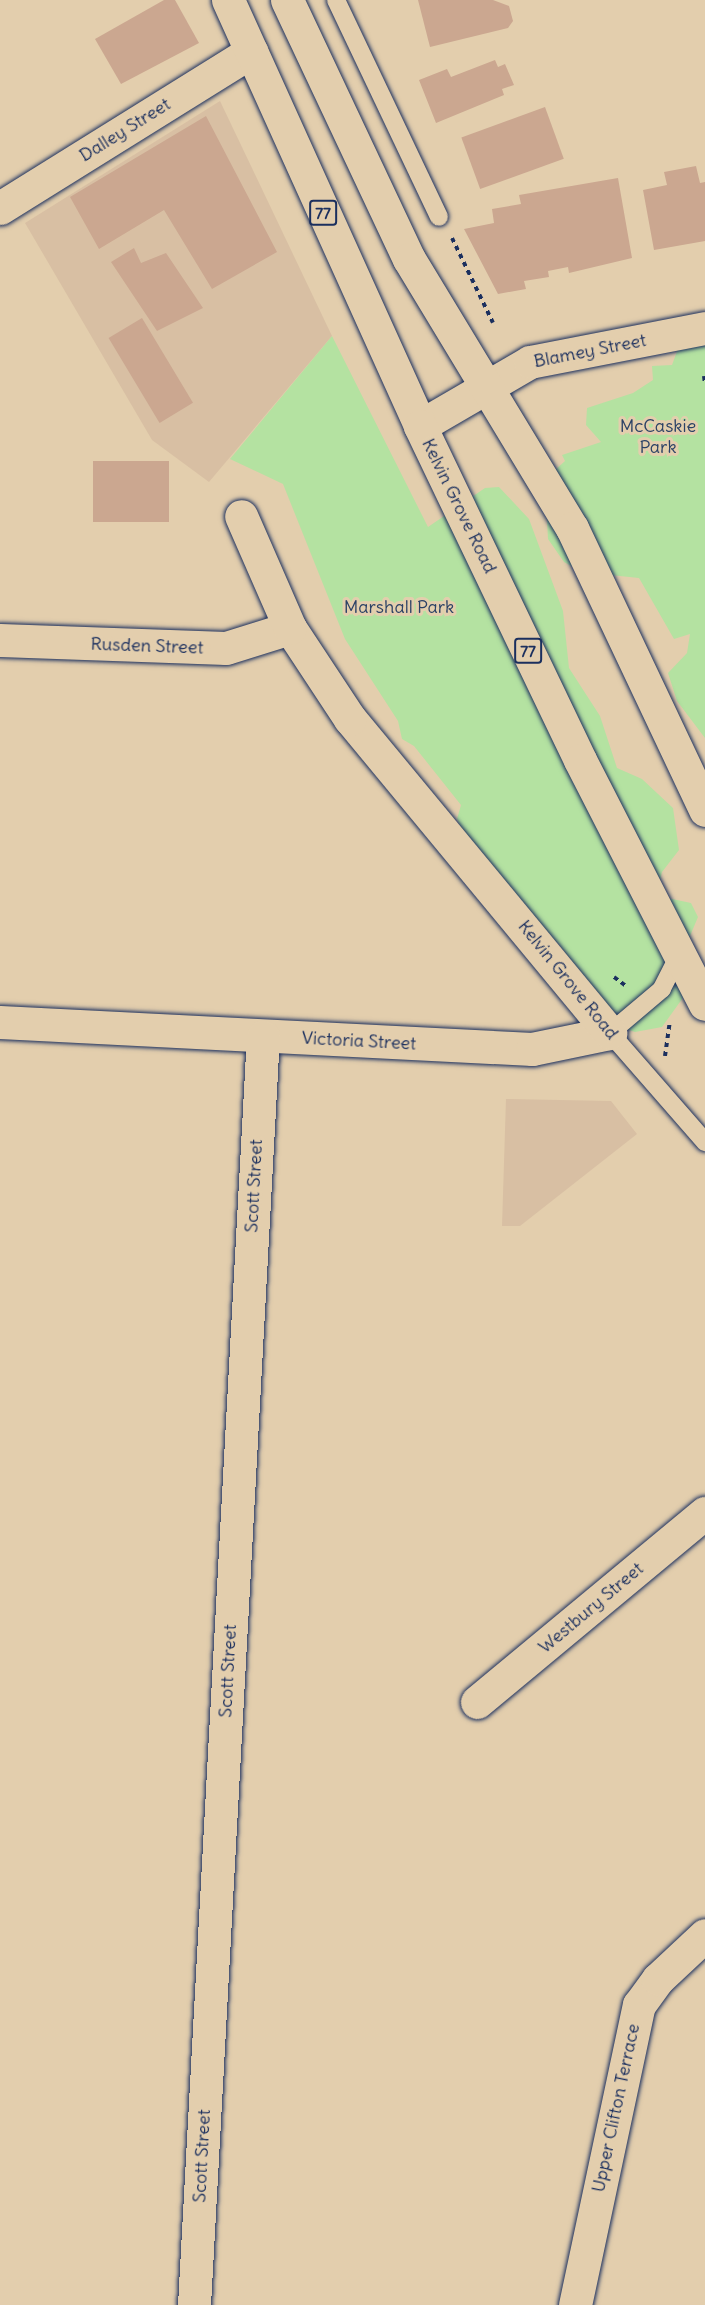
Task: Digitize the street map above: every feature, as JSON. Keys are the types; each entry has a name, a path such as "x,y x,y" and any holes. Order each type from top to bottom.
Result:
{"street":[{"name":"Kelvin Grove Road","path":"228,0 420,426 705,1004"},
{"path":"286,0 409,259 487,384 572,528 705,810"},
{"name":"Dalley Street","path":"0,208 251,52"},
{"name":"Blamey Street","path":"420,426 487,384 530,362 705,328"},
{"name":"Kelvin Grove Road","path":"241,516 290,628 364,737 610,1033"},
{"name":"Rusden Street","path":"0,640 218,648 290,628"},
{"name":"Victoria Street","path":"0,1022 532,1050 610,1033"},
{"name":"Scott Street","path":"194,2305 263,1037"},
{"name":"Westbury Street","path":"477,1702 705,1513"},
{"name":"Upper Clifton Terrace","path":"575,2305 639,2005 658,1979 705,1935"}],"lane":[{"path":"336,0 439,217"},
{"name":"Victoria Street","path":"610,1033 662,989 680,955"},
{"name":"Kelvin Grove Road","path":"610,1033 705,1142"}],"path":[{"path":"439,217 493,323"},
{"path":"704,376 705,384"},
{"path":"662,1064 670,1021"}],"shaded area":[{"path":"220,101 332,336 209,482 152,440 25,223"},
{"path":"506,1099 611,1101 637,1134 520,1226 502,1226"}],"green space":[{"name":"McCaskie Park","path":"705,335 705,738 677,701 668,673 687,653 690,634 674,639 639,578 582,572 564,562 548,539 546,503 554,471 565,461 562,455 601,442 586,425 587,408 633,393 653,380 652,366 672,365 679,346"},
{"name":"Marshall Park","path":"332,336 428,527 485,488 499,487 529,519 563,611 569,668 600,716 617,768 642,779 673,808 679,850 662,872 659,885 663,897 691,903 698,917 687,943 695,981 662,1027 635,1032 623,1028 557,942 530,943 474,860 457,819 461,805 414,746 402,739 398,721 345,639 283,484 230,459"}],"building":[{"path":"164,0 175,0 199,43 121,84 95,39"},
{"path":"418,0 493,0 509,6 513,21 508,28 430,47"},
{"path":"495,60 498,67 505,64 514,85 502,89 504,95 436,123 419,80 447,69 451,77"},
{"path":"545,107 564,159 480,189 461,137"},
{"path":"206,116 277,252 212,289 164,210 99,249 70,197"},
{"path":"696,166 700,183 705,182 705,241 654,250 643,190 667,185 664,172"},
{"path":"618,178 632,258 569,273 568,267 548,271 549,277 524,281 526,289 498,294 464,229 494,223 492,209 521,204 519,195"},
{"path":"134,248 141,263 166,253 203,308 157,331 111,262"},
{"path":"142,318 193,403 160,423 109,338"},
{"path":"93,461 169,461 169,522 93,522"}]}
